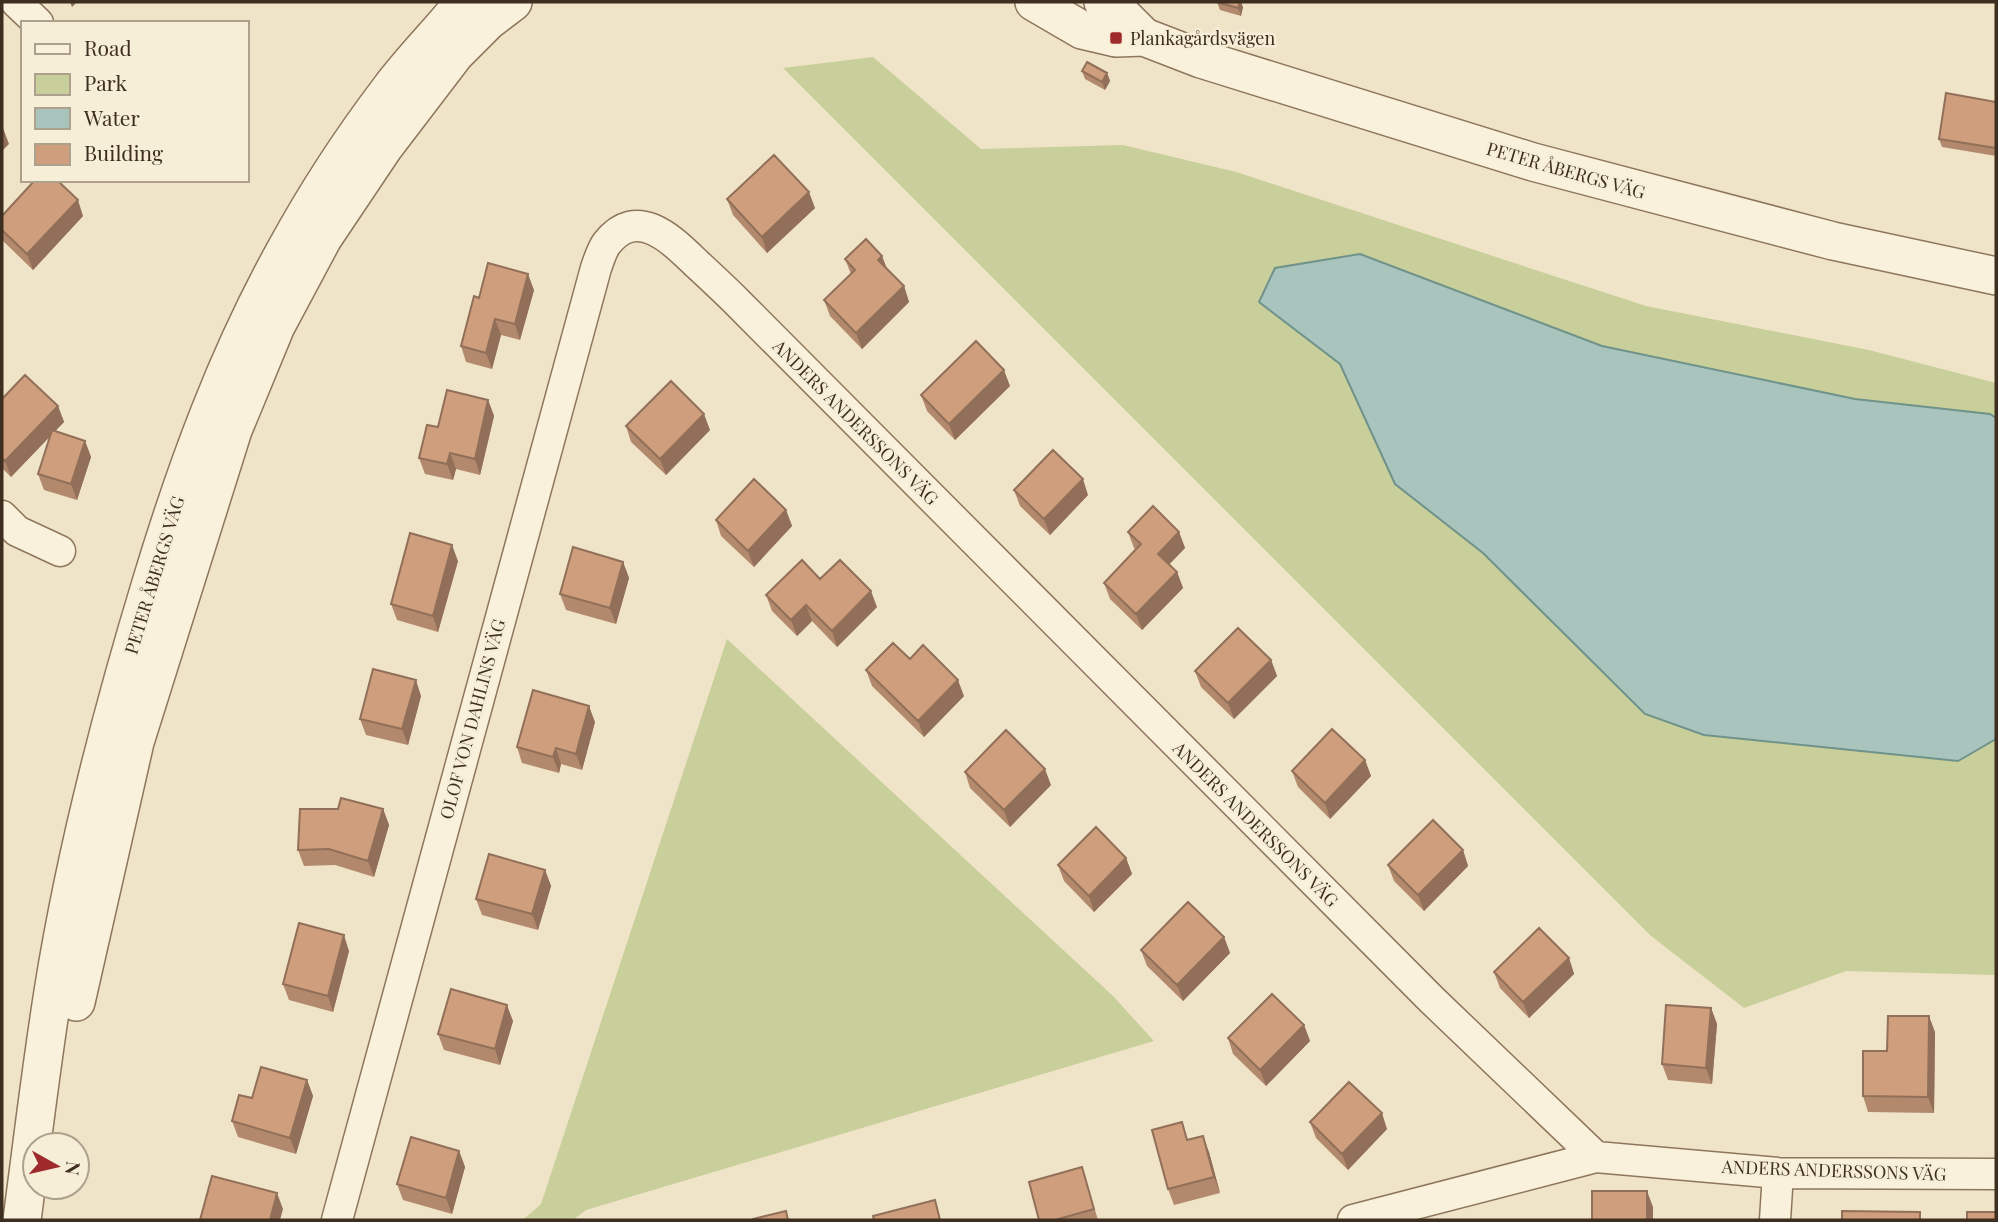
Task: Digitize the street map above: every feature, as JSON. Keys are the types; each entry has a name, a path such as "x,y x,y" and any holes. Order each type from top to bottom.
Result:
{"street":[{"path":"16,2 36,21"},
{"name":"PETER ÅBERGS VÄG","path":"22,1220 53,992 97,776 126,665 198,437 230,358 286,247 391,88 458,9 468,2"},
{"name":"PETER ÅBERGS VÄG","path":"56,1131 78,989 135,742 233,430 276,326 323,238 384,147 455,54 488,21 513,2"},
{"name":"PETER ÅBERGS VÄG","path":"1034,2 1082,30 1116,38 1144,37 1201,59 1533,162 1833,241 1996,276"},
{"name":"PETER ÅBERGS VÄG","path":"1103,2 1115,8 1144,37"},
{"name":"ANDERS ANDERSSONS VÄG","path":"625,228 641,226 660,231 728,293 1432,1000 1597,1157 1778,1173 1996,1174"},
{"name":"OLOF VON DAHLINS VÄG","path":"337,1220 596,268 607,243 625,228"},
{"path":"2,516 17,531 60,551"},
{"path":"1353,1220 1597,1157"},
{"path":"1775,1220 1778,1173"},
{"path":"42,1220 45,1201"}],"green space":[{"path":"873,57 981,149 1123,145 1236,172 1646,306 1869,350 1996,383 1996,418 1989,414 1855,399 1602,346 1360,254 1259,301 1340,364 1395,484 1483,553 1957,761 1996,739 1996,975 1846,971 1744,1008 1651,936 783,68"},
{"path":"727,639 1113,996 1154,1041 586,1210 573,1220 523,1220 541,1204"}],"water":[{"path":"1360,254 1602,346 1855,399 1990,414 1996,418 1996,739 1958,761 1704,735 1645,714 1483,553 1395,484 1340,364 1259,302 1275,268"}],"building":[{"path":"1217,2 1240,2 1238,8"},
{"path":"1087,62 1107,73 1102,82 1082,71"},
{"path":"1946,93 1996,102 1996,148 1939,139"},
{"path":"774,155 809,192 762,237 727,199"},
{"path":"33,182 59,182 78,200 27,254 2,230 2,216"},
{"path":"866,239 882,256 878,260 904,286 856,333 824,300 855,270 845,259"},
{"path":"488,263 528,274 515,324 495,319 486,353 461,346 474,296 479,298"},
{"path":"976,341 1004,370 949,424 921,395"},
{"path":"25,375 58,406 5,461 2,458 2,399"},
{"path":"671,381 704,414 660,459 626,426"},
{"path":"447,390 488,400 475,459 450,453 447,464 419,458 427,425 438,427"},
{"path":"52,430 85,441 71,484 38,474"},
{"path":"1053,450 1083,479 1044,519 1014,490"},
{"path":"754,479 786,510 748,551 716,520"},
{"path":"1153,506 1179,532 1158,554 1177,572 1136,614 1104,583 1141,544 1128,532"},
{"path":"410,533 452,545 433,616 391,604"},
{"path":"573,547 623,562 610,608 560,594"},
{"path":"802,560 820,579 840,560 871,591 832,631 806,605 791,620 766,595"},
{"path":"1238,628 1271,660 1228,703 1195,671"},
{"path":"893,643 910,659 923,645 958,680 918,721 866,670"},
{"path":"373,669 416,680 402,729 360,719"},
{"path":"533,690 589,706 576,754 556,748 553,757 517,747"},
{"path":"1332,729 1365,760 1325,803 1292,771"},
{"path":"1006,730 1045,769 1004,810 965,772"},
{"path":"341,798 383,809 368,861 329,849 298,850 300,809 338,809"},
{"path":"1433,820 1463,850 1418,895 1388,865"},
{"path":"1096,827 1126,858 1089,896 1058,865"},
{"path":"489,854 545,870 532,914 476,899"},
{"path":"1188,902 1224,937 1177,985 1141,950"},
{"path":"299,923 344,935 328,996 283,984"},
{"path":"1539,928 1569,958 1523,1002 1494,972"},
{"path":"451,989 507,1005 495,1049 438,1034"},
{"path":"1272,994 1304,1025 1260,1070 1228,1038"},
{"path":"1666,1005 1711,1008 1706,1068 1662,1064"},
{"path":"1888,1016 1929,1016 1928,1097 1863,1096 1863,1051 1887,1051"},
{"path":"261,1067 307,1080 290,1138 232,1121 239,1095 252,1098"},
{"path":"1349,1082 1382,1113 1342,1154 1310,1122"},
{"path":"1182,1122 1187,1140 1203,1136 1214,1177 1168,1189 1152,1130"},
{"path":"411,1137 459,1151 446,1198 397,1184"},
{"path":"1082,1167 1094,1209 1055,1220 1039,1220 1029,1182"},
{"path":"212,1176 277,1193 270,1220 200,1220"},
{"path":"1592,1191 1647,1191 1647,1220 1592,1220"},
{"path":"935,1200 940,1220 874,1220 873,1216"},
{"path":"786,1211 788,1220 753,1220 753,1219"},
{"path":"1842,1211 1920,1212 1920,1220 1842,1220"},
{"path":"1967,1212 1996,1212 1996,1220 1967,1220"}],"place":[{"name":"Plankagårdsvägen","path":"1116,38"}]}
